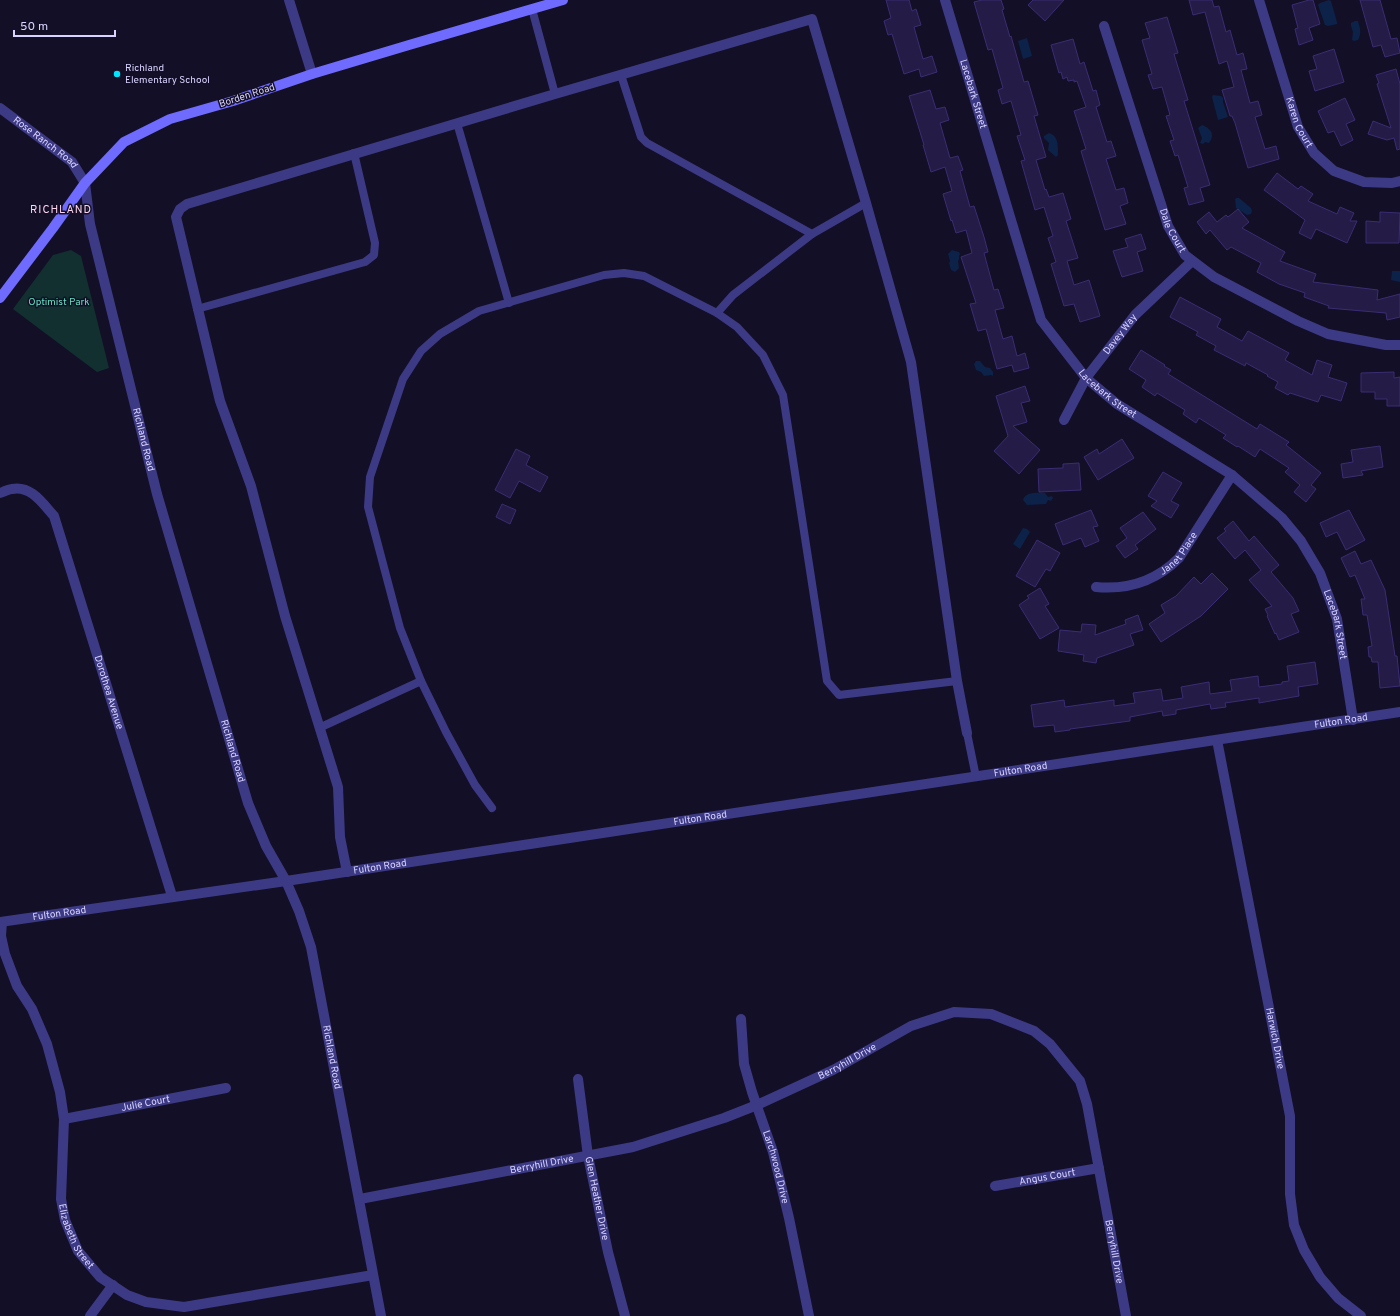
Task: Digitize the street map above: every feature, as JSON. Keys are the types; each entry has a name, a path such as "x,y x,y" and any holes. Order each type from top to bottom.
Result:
{"main road":[{"name":"Borden Road","path":"0,298 85,183 124,142 170,119 233,101 312,74 563,0"}],"street":[{"path":"289,0 312,74"},
{"name":"Lacebark Street","path":"945,0 1041,320 1086,378 1117,404 1232,475 1282,518 1301,542 1320,573 1337,619 1353,720"},
{"name":"Karen Court","path":"1259,0 1298,127 1314,153 1334,171 1364,182 1392,183 1400,181"},
{"path":"347,872 340,837 338,787 285,616 250,486 220,401 176,217 180,209 188,204 354,153 812,19 911,362 957,681 967,733"},
{"name":"Dale Court","path":"1104,26 1168,226 1185,255 1214,277 1298,321 1328,334 1386,345 1400,345"},
{"name":"Rose Ranch Road","path":"0,108 72,162 85,183"},
{"name":"Richland Road","path":"85,183 90,224 157,494 248,803 266,846 286,881 299,911 311,947 381,1316"},
{"name":"Davey Way","path":"1064,420 1086,378 1135,315 1192,261"},
{"name":"Janet Place","path":"1096,587 1113,588 1143,582 1170,567 1179,558 1232,475"},
{"name":"Dorothea Avenue","path":"0,493 12,488 24,489 35,495 54,516 172,896"},
{"name":"Fulton Road","path":"1,922 172,896 347,872 1400,712"},
{"name":"Harwich Drive","path":"1217,740 1290,1116 1290,1194 1294,1225 1304,1250 1320,1277 1338,1298 1360,1316"},
{"name":"Elizabeth Street","path":"1,922 1,936 5,954 17,986 32,1009 47,1044 60,1092 64,1119 61,1199 65,1220 78,1251 100,1277 127,1295 146,1302 184,1307 373,1275"},
{"name":"Berryhill Drive","path":"360,1199 633,1147 724,1118 757,1105 833,1070 911,1026 954,1012 991,1014 1034,1031 1050,1044 1080,1081 1087,1104 1126,1316"},
{"name":"Larchwood Drive","path":"742,1019 744,1064 773,1152 789,1218 809,1316"},
{"name":"Glen Heather Drive","path":"578,1079 588,1156 608,1252 625,1316"},
{"name":"Julie Court","path":"64,1119 226,1088"},
{"name":"Angus Court","path":"995,1186 1099,1168"},
{"path":"90,1316 113,1285"}],"lane":[{"path":"532,10 555,94"},
{"path":"621,75 641,137 647,143 812,234"},
{"path":"457,123 509,303"},
{"path":"198,309 365,262 374,255 375,243 354,153"},
{"path":"717,313 733,295 812,234 866,203"},
{"path":"492,808 475,785 421,681 400,628 368,507 370,477 403,379 421,351 440,334 479,311 604,275 624,273 644,276 717,313 737,327 763,354 783,395 827,681 839,695 957,681"},
{"path":"319,728 421,681"},
{"path":"967,733 976,777"}],"green space":[{"name":"Optimist Park","path":"71,250 81,256 109,368 97,372 13,309 53,255"}],"water":[{"path":"1329,0 1331,1 1337,24 1328,26 1325,25 1318,5"},
{"path":"1358,21 1360,33 1358,40 1354,41 1352,40 1353,32 1351,23"},
{"path":"1027,38 1032,56 1023,59 1018,41"},
{"path":"1213,95 1221,96 1223,98 1228,117 1218,120 1212,97"},
{"path":"1202,125 1210,130 1212,134 1209,143 1200,143 1202,138 1198,128"},
{"path":"1049,133 1055,137 1057,142 1058,155 1056,157 1048,150 1049,143 1044,138 1044,136"},
{"path":"1237,198 1251,208 1251,214 1247,215 1236,208 1235,199"},
{"path":"952,250 959,252 960,254 958,261 959,268 955,272 951,270 949,263 950,261 948,254"},
{"path":"1392,271 1400,271 1400,282 1391,280"},
{"path":"976,361 980,361 985,367 990,368 993,372 993,376 984,376 981,372 976,370 974,364"},
{"path":"1045,493 1048,497 1052,496 1053,498 1051,501 1048,500 1046,504 1027,505 1023,500 1024,497 1029,494"},
{"path":"1023,528 1030,532 1020,549 1013,544"}],"building":[{"path":"886,0 909,0 912,11 916,9 921,25 914,27 923,59 932,56 937,72 921,77 919,69 904,74 892,34 888,35 884,21 891,18"},
{"path":"982,0 1001,0 1004,9 1002,10 1024,82 1028,81 1038,115 1034,116 1046,157 1036,160 1045,190 1046,189 1049,197 1063,193 1071,219 1066,221 1078,258 1067,261 1074,285 1089,280 1100,316 1080,322 1074,304 1064,306 1051,264 1056,262 1048,238 1053,236 1044,207 1035,210 1021,161 1025,160 1017,136 1021,135 1011,101 1002,104 998,90 1003,88 992,49 988,50 974,2"},
{"path":"1033,0 1064,0 1045,21 1028,5"},
{"path":"1189,0 1212,0 1214,7 1219,6 1226,32 1230,30 1237,55 1243,53 1247,69 1241,70 1250,103 1258,101 1262,115 1255,117 1265,149 1276,146 1279,159 1248,168 1235,123 1232,116 1230,116 1222,90 1234,87 1227,61 1219,64 1205,12 1193,15"},
{"path":"1313,0 1320,24 1309,28 1313,40 1299,45 1295,29 1298,28 1292,5"},
{"path":"1360,0 1380,0 1391,39 1397,38 1400,53 1385,57 1381,45 1373,47"},
{"path":"1167,17 1178,53 1174,54 1188,100 1184,101 1210,185 1200,188 1204,201 1189,205 1184,188 1188,187 1178,155 1175,156 1170,141 1174,140 1166,116 1170,115 1162,87 1153,89 1148,75 1152,74 1142,40 1150,38 1145,23"},
{"path":"1073,39 1080,64 1084,62 1093,91 1096,90 1100,105 1096,107 1107,142 1111,141 1116,156 1106,159 1116,190 1124,188 1128,203 1120,206 1126,224 1105,230 1081,151 1086,149 1074,111 1086,107 1077,81 1068,81 1067,77 1063,79 1061,72 1059,73 1051,45"},
{"path":"1334,49 1344,82 1315,91 1309,71 1317,69 1313,56"},
{"path":"1396,69 1400,84 1400,149 1397,150 1394,138 1387,140 1368,134 1373,121 1391,128 1377,84 1379,83 1376,75"},
{"path":"930,90 936,109 945,107 949,120 940,123 950,158 958,156 963,170 960,171 970,207 974,206 984,237 988,252 984,253 994,290 998,289 1004,308 995,310 1003,339 1012,336 1017,356 1025,353 1029,368 1014,372 1012,365 997,369 986,329 978,331 970,304 976,303 961,257 972,253 966,230 956,233 943,194 952,191 945,167 931,172 909,96"},
{"path":"1345,98 1355,120 1346,124 1353,140 1341,146 1334,131 1328,133 1318,111"},
{"path":"1277,173 1298,189 1301,186 1313,194 1308,201 1337,214 1340,207 1354,213 1350,221 1357,221 1347,243 1316,229 1311,239 1299,233 1305,220 1264,190"},
{"path":"1238,209 1249,222 1242,228 1285,252 1280,261 1316,274 1313,282 1378,290 1377,300 1400,294 1400,317 1387,320 1386,313 1328,308 1329,306 1304,297 1305,293 1279,284 1257,272 1261,263 1231,247 1227,250 1210,230 1206,234 1197,222 1209,212 1217,222 1226,215 1228,217"},
{"path":"1380,212 1400,213 1399,243 1366,243 1366,221 1380,222"},
{"path":"1141,234 1146,249 1137,252 1143,271 1122,277 1113,251 1128,247 1125,239"},
{"path":"1180,297 1221,319 1217,327 1242,341 1248,331 1289,353 1285,360 1312,375 1317,360 1332,365 1328,377 1347,383 1341,401 1321,395 1318,402 1290,393 1288,395 1275,388 1278,382 1267,376 1268,375 1246,363 1245,366 1214,350 1216,346 1196,335 1198,332 1170,317"},
{"path":"1141,350 1171,370 1168,374 1257,429 1260,424 1289,442 1286,445 1321,473 1311,485 1316,489 1306,502 1294,492 1300,485 1285,472 1289,468 1260,449 1255,457 1223,438 1226,435 1199,418 1196,423 1183,414 1185,410 1157,393 1155,396 1142,387 1146,380 1129,369"},
{"path":"1394,372 1394,378 1400,377 1400,406 1387,406 1387,399 1375,399 1375,392 1361,392 1361,373"},
{"path":"1025,386 1030,401 1021,403 1027,422 1013,426 1040,450 1019,474 994,451 1008,436 996,396"},
{"path":"1122,439 1134,458 1098,480 1084,457 1097,449 1099,454"},
{"path":"1380,446 1383,467 1361,471 1363,475 1343,478 1341,464 1353,462 1351,450"},
{"path":"516,449 530,456 526,465 548,477 540,492 519,481 510,498 495,490"},
{"path":"1079,463 1081,490 1039,492 1038,469 1063,468 1063,464"},
{"path":"1163,472 1182,483 1171,501 1179,505 1171,518 1151,506 1157,501 1148,496"},
{"path":"502,504 516,510 510,524 496,517"},
{"path":"1091,510 1098,526 1093,527 1099,541 1085,547 1081,538 1063,545 1055,524"},
{"path":"1349,510 1365,540 1346,550 1337,532 1326,537 1320,523"},
{"path":"1143,512 1156,529 1135,545 1138,549 1125,558 1116,546 1127,538 1120,528"},
{"path":"1233,521 1249,541 1254,536 1279,565 1271,572 1293,598 1299,611 1291,614 1299,632 1279,640 1265,609 1272,606 1249,580 1261,570 1245,550 1235,559 1217,538 1226,531 1224,529"},
{"path":"1037,540 1060,553 1050,571 1046,569 1035,587 1016,576"},
{"path":"1355,551 1361,564 1371,560 1385,590 1395,656 1397,656 1400,686 1380,688 1378,662 1372,662 1371,657 1369,657 1368,647 1372,646 1367,615 1363,615 1361,599 1365,599 1355,575 1350,577 1341,558"},
{"path":"1212,573 1228,589 1201,616 1161,642 1149,624 1165,613 1161,605 1176,596 1194,577 1201,584"},
{"path":"1040,588 1049,604 1045,606 1059,628 1040,639 1019,605 1029,598 1027,596"},
{"path":"1138,615 1143,630 1130,634 1134,645 1097,658 1096,663 1083,661 1084,655 1058,651 1060,630 1081,632 1082,624 1096,625 1095,635 1126,624 1125,620"},
{"path":"1315,662 1318,684 1298,687 1299,696 1259,703 1259,698 1225,703 1226,707 1211,709 1210,704 1176,710 1176,714 1163,716 1162,711 1130,717 1130,721 1055,732 1054,725 1034,727 1031,705 1064,700 1065,707 1114,700 1114,706 1135,703 1133,693 1161,689 1163,701 1183,698 1181,687 1209,682 1210,694 1232,691 1230,680 1258,676 1259,687 1282,684 1282,682 1289,681 1287,666"}],"place":[{"name":"Richland Elementary School","path":"117,74"}],"district":[{"name":"RICHLAND","path":"61,210"}]}
